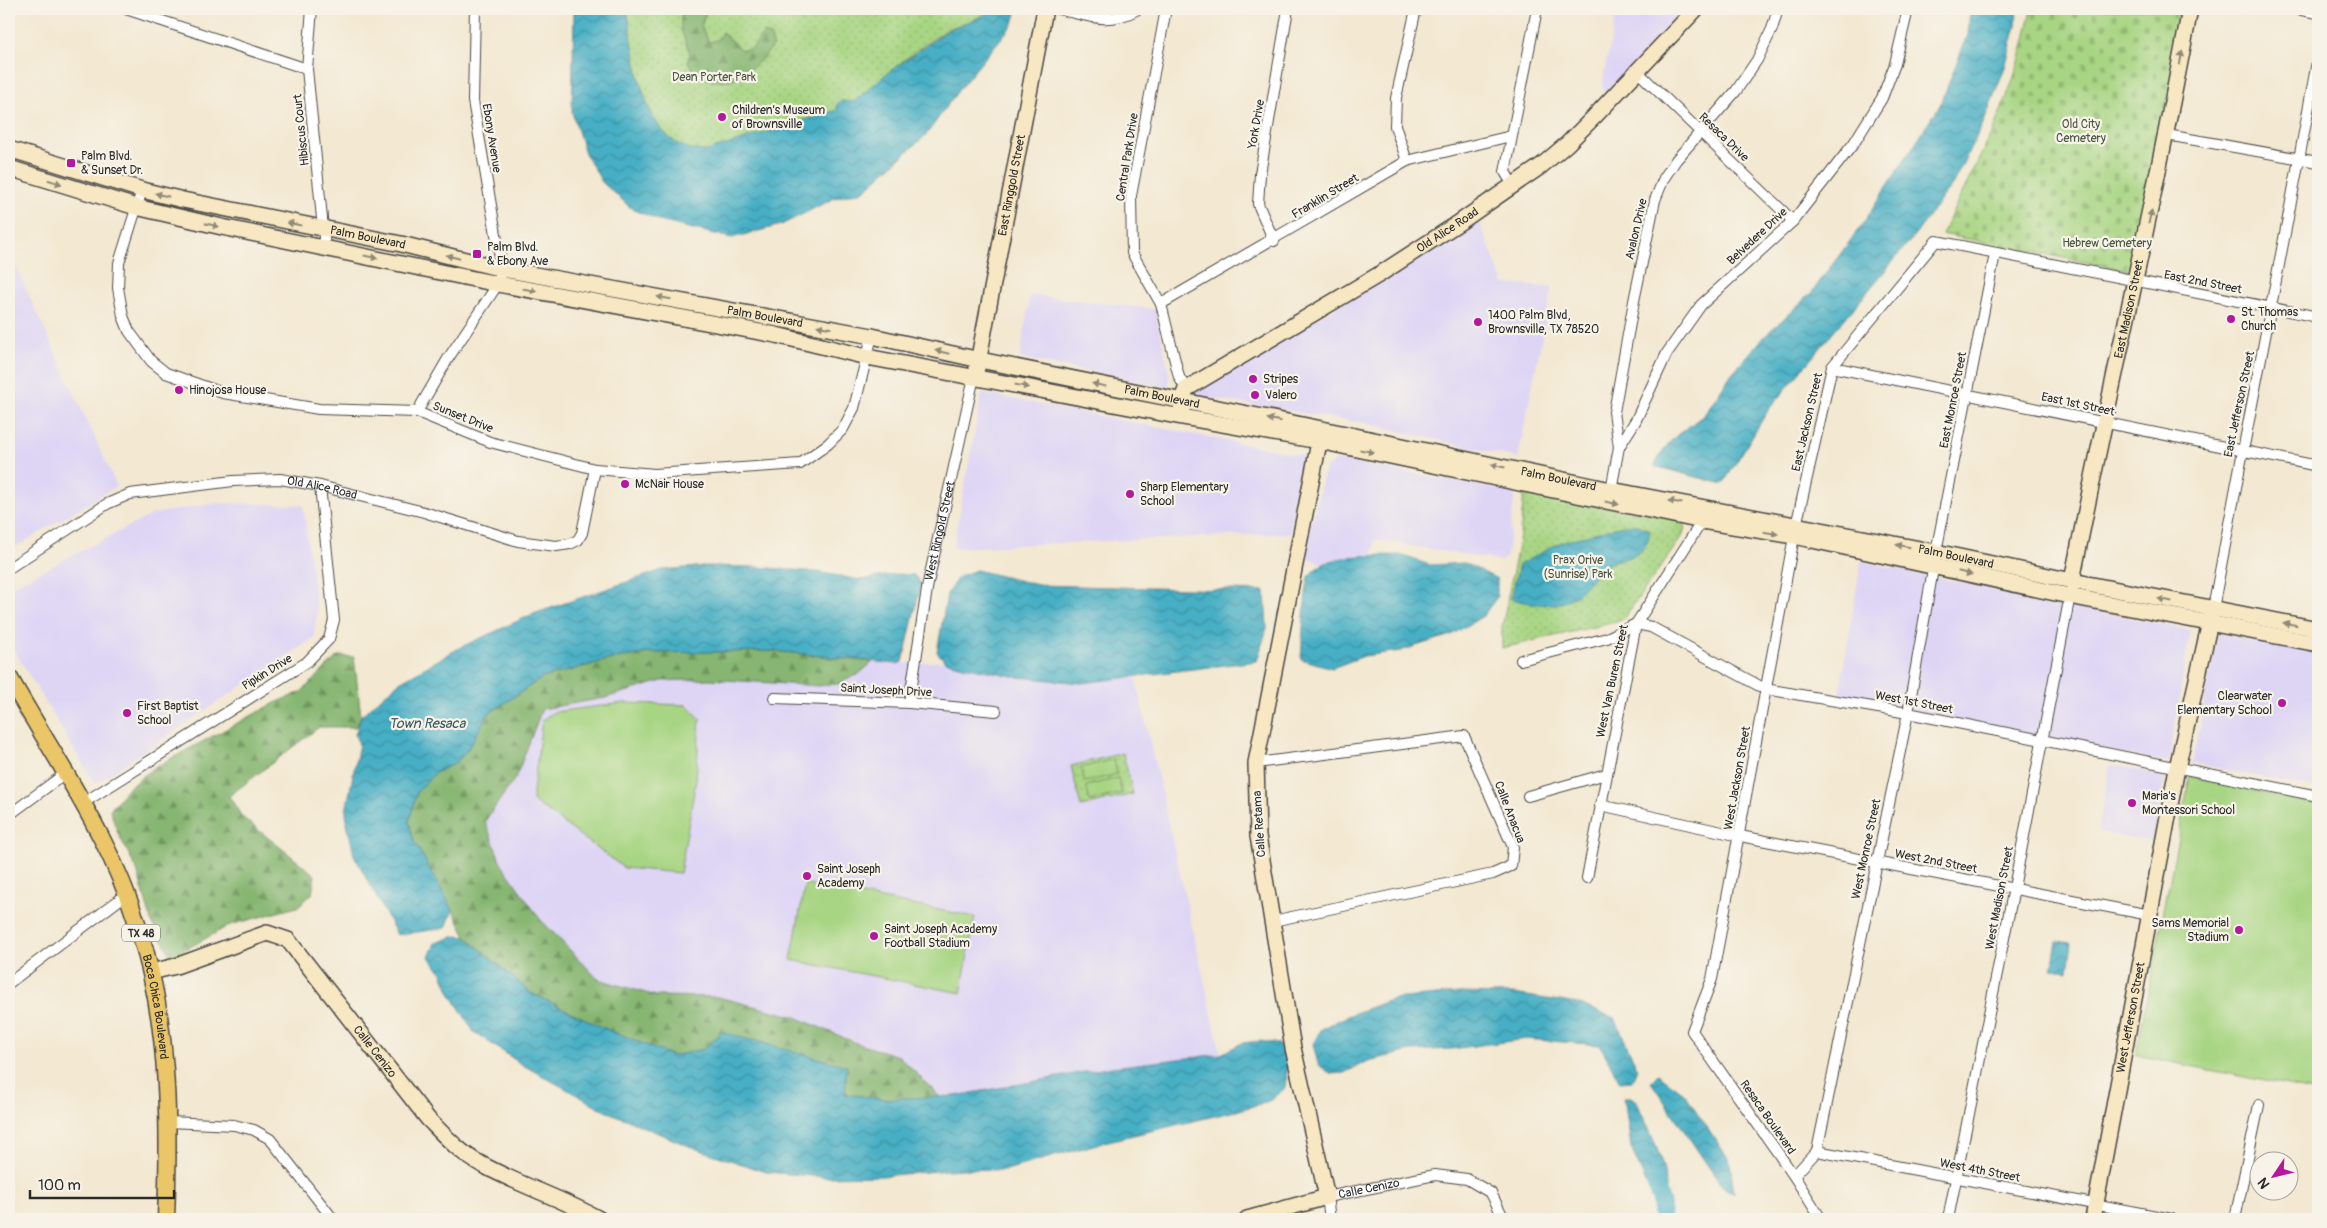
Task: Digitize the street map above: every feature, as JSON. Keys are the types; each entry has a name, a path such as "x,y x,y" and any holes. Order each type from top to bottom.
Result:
{"main road":[{"name":"East Ringgold Street","path":"980,360 1045,9"},
{"name":"Old Alice Road","path":"1183,403 1513,185 1567,144 1696,9"},
{"name":"East Madison Street","path":"2071,589 2103,423 2136,282 2167,135 2190,9"},
{"name":"Palm Boulevard","path":"9,149 142,190 324,230 401,244 500,276 867,357 974,377 1183,403"},
{"name":"Palm Boulevard","path":"9,168 136,207 325,248 872,336 1183,403 1321,435 1705,515 1935,559 2071,589 2211,615 2318,629"},
{"name":"West Ringold Street","path":"974,377 980,360"},
{"name":"Palm Boulevard","path":"1321,435 1611,490 1705,515"},
{"name":"Calle Retama","path":"1321,435 1256,763 1258,836 1293,1048 1327,1196"},
{"name":"Palm Boulevard","path":"2211,615 2318,644"},
{"name":"West Jefferson Street","path":"2094,1213 2177,768 2211,615"},
{"name":"Boca Chica Boulevard","path":"9,677 102,838 138,924 151,972 165,1051 169,1122 166,1219"},
{"name":"Calle Cenizo","path":"151,972 176,966 267,933 278,935 288,940 428,1119 454,1146 481,1164 580,1208 599,1219"},
{"name":"Calle Cenizo","path":"1247,1219 1327,1196"}],"street":[{"path":"126,9 307,69"},
{"name":"Hibiscus Court","path":"312,9 307,69 325,248"},
{"name":"Ebony Avenue","path":"475,9 473,101 500,276"},
{"path":"1058,9 1103,20 1126,15 1138,9"},
{"name":"Central Park Drive","path":"1166,9 1131,196 1132,253 1162,304 1183,403"},
{"name":"York Drive","path":"1274,240 1258,204 1260,174 1288,9"},
{"path":"1407,161 1395,126 1396,98 1416,9"},
{"path":"1513,185 1505,172 1537,9"},
{"name":"Avalon Drive","path":"1611,490 1619,447 1614,412 1655,200 1664,178 1676,160 1736,91 1757,60 1772,29 1778,9"},
{"name":"Belvedere Drive","path":"1619,447 1636,420 1667,353 1701,306 1793,221 1854,143 1882,98 1896,64 1908,9"},
{"path":"2296,9 2318,13"},
{"name":"East Jefferson Street","path":"2211,615 2241,451 2272,309 2318,56"},
{"name":"Resaca Drive","path":"1637,71 1793,221"},
{"path":"2167,135 2318,162"},
{"name":"Franklin Street","path":"1162,304 1407,161 1511,136"},
{"name":"Sunset Drive","path":"142,190 119,263 118,288 123,316 139,347 151,361 166,373 223,392 319,409 417,412 490,442 596,469 655,474 800,464 828,444 843,430 854,408 872,336"},
{"name":"East 2nd Street","path":"1936,241 2318,317"},
{"name":"East Jackson Street","path":"1795,531 1832,367 1936,241"},
{"name":"East Monroe Street","path":"1935,559 1995,254"},
{"path":"417,412 500,276"},
{"name":"East 1st Street","path":"1832,367 2318,466"},
{"name":"West Ringold Street","path":"909,703 928,583 974,377"},
{"name":"Old Alice Road","path":"9,568 107,504 130,494 233,481 271,479 320,486 424,512 518,541 556,546 570,544 578,540 582,533 596,469"},
{"name":"Pipkin Drive","path":"83,803 307,662 329,639 334,620 320,486"},
{"name":"West Van Buren Street","path":"1587,878 1636,624 1705,515"},
{"name":"West Jackson Street","path":"1692,1031 1712,979 1795,531"},
{"name":"West Monroe Street","path":"1817,1150 1908,713 1935,559"},
{"name":"West Madison Street","path":"1948,1219 2071,589"},
{"path":"1521,660 1606,638 1636,624"},
{"name":"West 1st Street","path":"1636,624 1651,627 1765,689 1908,713 2318,796"},
{"name":"Saint Joseph Drive","path":"774,698 909,703 996,711"},
{"name":"Calle Anacua","path":"1256,763 1464,736 1513,847 1511,866 1493,874 1273,921"},
{"path":"9,815 66,773"},
{"path":"1528,796 1606,774"},
{"name":"West 2nd Street","path":"1600,805 1740,836 2150,915"},
{"path":"9,984 127,894"},
{"name":"Resaca Boulevard","path":"1692,1031 1794,1176 1821,1219"},
{"path":"2236,1219 2259,1105"},
{"path":"169,1122 202,1122 234,1125 254,1130 270,1139 333,1219"},
{"path":"1794,1176 1817,1150"},
{"name":"West 4th Street","path":"1817,1150 1957,1178 2094,1213 2172,1219"},
{"name":"Calle Cenizo","path":"1327,1196 1435,1175 1467,1179 1491,1193 1504,1219"},
{"name":"Calle Retama","path":"1327,1196 1330,1219"}],"shaded area":[{"path":"1617,9 1688,9 1605,94 1602,85"},
{"path":"1479,221 1504,284 1552,287 1518,458 1364,423 1195,396 1199,389"},
{"path":"9,258 12,259 117,486 9,551"},
{"path":"1030,295 1155,309 1169,372 1169,388 1020,358"},
{"name":"Sharp Elementary School","path":"982,393 1305,456 1290,533 953,548"},
{"path":"1338,460 1515,492 1507,556 1501,561 1375,540 1373,556 1352,557 1323,564 1302,556 1326,467"},
{"name":"First Baptist School","path":"217,503 303,505 317,611 314,638 95,784 9,642 9,588 153,514"},
{"path":"1861,561 2190,630 2169,763 1839,695"},
{"path":"2218,633 2318,653 2318,789 2192,763"},
{"name":"Saint Joseph Academy","path":"825,658 897,664 945,661 1018,677 1082,683 1135,676 1221,1054 1112,1067 955,1096 884,1099 466,937 453,910 505,700"},
{"name":"Maria's Montessori School","path":"2110,765 2165,775 2154,842 2098,832"}],"green space":[{"name":"Dean Porter Park","path":"627,9 988,9 980,17 952,27 923,46 854,102 841,101 838,110 707,151 685,147 668,136 655,119 645,98 639,75"},
{"path":"681,9 707,9 701,26 709,42 718,40 722,32 741,50 752,49 764,33 771,37 773,45 765,56 744,73 732,79 709,80 698,74 688,62 690,53 681,30"},
{"name":"Old City Cemetery","path":"2031,9 2189,9 2136,272 1942,234 2007,97 2025,39"},
{"name":"Prax Orive (Sunrise) Park","path":"1524,494 1680,519 1685,527 1682,537 1624,618 1611,623 1502,648 1502,627 1520,536"},
{"path":"775,651 873,662 859,674 838,684 818,686 709,679 662,681 605,698 542,709 516,777 485,821 502,865 540,919 598,979 656,996 718,997 793,1016 861,1045 899,1056 940,1097 884,1099 845,1094 704,1049 673,1056 604,1028 531,993 466,937 414,841 409,822 417,792 423,783 435,773 457,762 469,747 488,714 542,678 607,660 649,653"},
{"path":"338,656 354,657 361,716 356,727 319,727 229,796 242,817 315,875 312,894 297,907 230,925 172,957 152,923 137,870 118,833 110,810 127,789 155,767 275,703 301,692"},
{"path":"624,703 687,705 700,718 696,780 680,873 624,868 532,800 542,720 554,712"},
{"path":"1123,753 1133,794 1081,807 1071,766"},
{"path":"1114,759 1117,774 1085,782 1081,768"},
{"name":"Sams Memorial Stadium","path":"2190,776 2318,805 2318,1092 2136,1055"},
{"path":"1118,778 1122,793 1090,801 1086,786"},
{"path":"805,884 975,917 961,993 791,960"}],"water":[{"path":"574,9 627,9 639,75 645,98 655,119 668,136 685,147 707,151 837,110 837,104 841,101 854,102 886,74 948,30 983,16 992,9 1017,9 1013,24 960,88 926,135 863,191 835,198 781,225 732,238 663,222 632,209 602,182 585,153 572,112"},
{"path":"1970,9 2017,9 2016,26 2005,67 1982,126 1953,183 1916,234 1769,409 1723,484 1654,466 1664,449 1677,435 1704,415 1732,373 1765,336 1812,292 1864,222 1940,105 1968,34"},
{"path":"1623,525 1638,525 1650,530 1645,546 1634,555 1610,563 1572,598 1556,604 1533,603 1511,599 1519,565 1559,543"},
{"path":"1400,555 1430,565 1465,563 1497,579 1497,597 1483,616 1451,635 1400,651 1364,656 1332,668 1301,659 1309,577 1316,569 1325,563 1337,559"},
{"name":"Town Resaca","path":"707,566 757,567 817,572 861,580 897,574 914,575 921,583 903,662 897,664 775,651 649,653 607,660 542,678 488,714 469,747 457,762 435,773 417,792 409,822 414,841 453,910 446,928 397,935 354,855 347,823 346,811 359,744 355,735 361,716 398,683 461,647 533,614 662,570"},
{"path":"976,570 1038,585 1265,591 1267,628 1257,661 1082,683 1018,677 945,661 937,652 947,594 958,577"},
{"path":"456,936 466,937 531,993 604,1028 673,1056 704,1049 722,1032 847,1066 845,1094 884,1099 955,1096 1112,1067 1221,1054 1242,1043 1260,1041 1279,1044 1288,1064 1285,1088 1269,1101 1240,1110 1104,1142 1006,1170 960,1169 882,1176 824,1177 766,1172 691,1147 606,1111 521,1064 474,1032 450,993 442,973 429,957 435,943"},
{"path":"2057,941 2072,943 2068,971 2052,969"},
{"path":"1458,993 1514,994 1579,1004 1615,1018 1637,1068 1632,1081 1620,1082 1600,1045 1526,1039 1452,1049 1411,1051 1368,1061 1344,1073 1330,1074 1318,1064 1313,1044 1321,1029 1350,1015 1393,999"},
{"path":"1658,1074 1684,1093 1730,1161 1734,1193 1721,1185 1651,1082"},
{"path":"1624,1097 1631,1097 1637,1102 1659,1154 1666,1182 1666,1195 1662,1205 1655,1204 1631,1148"}],"waterway":[{"path":"1655,1183 1662,1205 1661,1219"}],"place":[{"name":"Children’s Museum of Brownsville","path":"722,117"},
{"name":"Palm Blvd. & Sunset Dr.","path":"71,163"},
{"name":"Palm Blvd. & Ebony Ave","path":"477,254"},
{"name":"St. Thomas Church","path":"2231,319"},
{"name":"1400 Palm Blvd, Brownsville, TX 78520","path":"1478,322"},
{"name":"Stripes","path":"1253,379"},
{"name":"Hinojosa House","path":"179,390"},
{"name":"Valero","path":"1255,395"},
{"name":"McNair House","path":"625,484"},
{"name":"Sharp Elementary School","path":"1130,494"},
{"name":"Clearwater Elementary School","path":"2282,703"},
{"name":"First Baptist School","path":"127,713"},
{"name":"Maria's Montessori School","path":"2132,803"},
{"name":"Saint Joseph Academy","path":"807,876"},
{"name":"Sams Memorial Stadium","path":"2239,930"},
{"name":"Saint Joseph Academy Football Stadium","path":"874,936"}],"park label":[{"name":"Hebrew Cemetery","path":"2107,243"}]}
